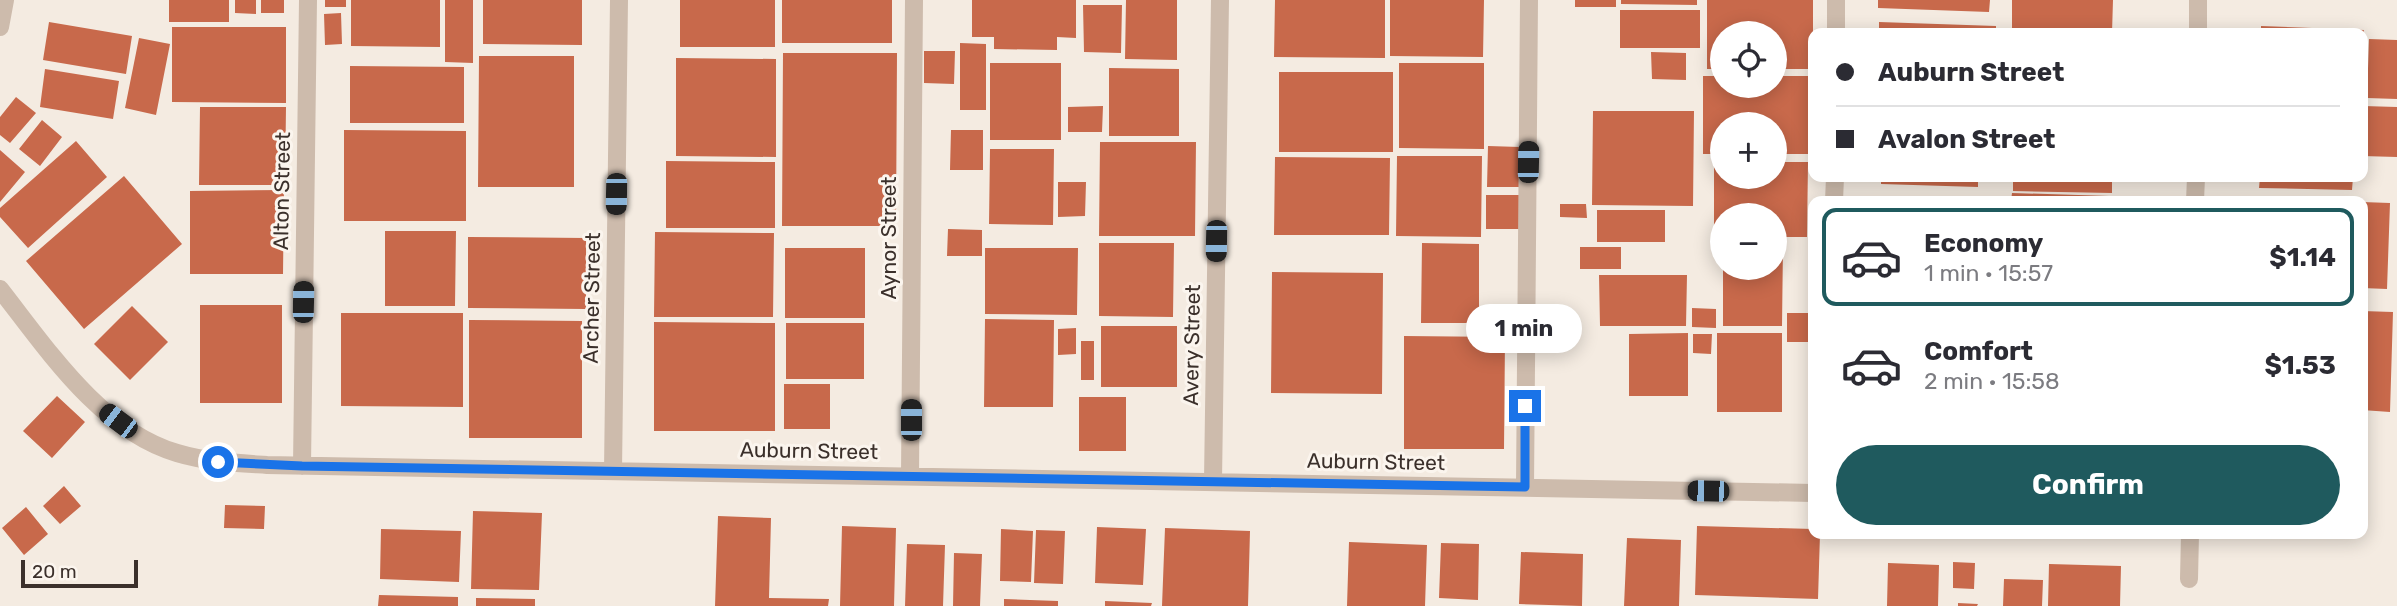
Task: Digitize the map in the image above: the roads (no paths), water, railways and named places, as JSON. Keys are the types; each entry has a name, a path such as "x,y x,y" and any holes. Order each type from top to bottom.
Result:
{"street":[{"path":"0,27 5,0"},
{"name":"Alton Street","path":"302,466 308,0"},
{"name":"Archer Street","path":"613,471 619,0"},
{"name":"Aynor Street","path":"910,476 914,0"},
{"name":"Avery Street","path":"1213,481 1220,0"},
{"path":"1525,487 1529,0"},
{"path":"1836,0 1836,28"},
{"path":"2198,0 2198,28"},
{"name":"Auburn Street","path":"0,289 97,405 139,437 176,453 218,462 302,466 1808,493"},
{"path":"2189,579 2190,539"}]}
